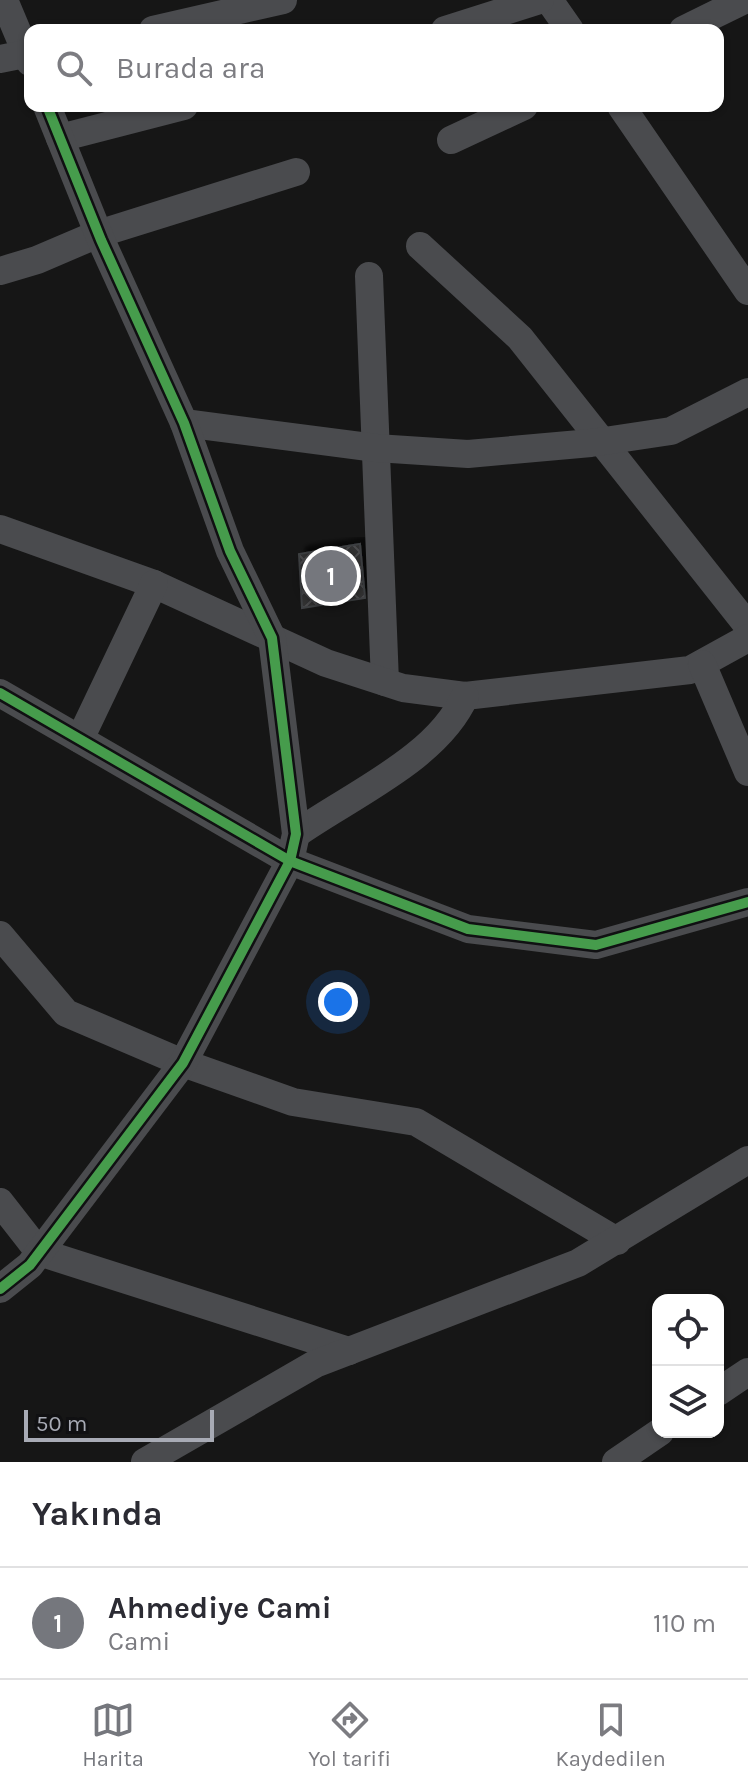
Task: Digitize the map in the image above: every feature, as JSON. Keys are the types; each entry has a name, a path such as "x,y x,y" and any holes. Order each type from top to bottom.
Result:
{"street":[{"path":"4,0 22,57"},
{"path":"179,24 283,0"},
{"path":"464,24 540,0"},
{"path":"549,0 566,24"},
{"path":"695,24 744,0"},
{"path":"49,112 98,234 184,423 230,551 272,638 293,848"},
{"path":"60,138 161,112"},
{"path":"451,140 511,112"},
{"path":"625,112 748,291"},
{"path":"0,271 37,260 98,234 296,172"},
{"path":"420,246 520,338 605,441 748,626"},
{"path":"369,276 385,682"},
{"path":"184,423 376,448 468,454 605,441 671,431 748,392"},
{"path":"0,529 154,584 326,663 403,688 465,696 690,670 748,638"},
{"path":"80,739 154,584"},
{"path":"702,664 748,772"},
{"path":"0,693 80,739 293,848 468,929 596,945 748,902"},
{"path":"0,1289 39,1252 183,1063 293,848 424,750 445,730 465,696"},
{"path":"0,935 66,1013 183,1063 293,1102 416,1122 617,1241"},
{"path":"145,1462 315,1364 578,1263 735,1172 748,1160"},
{"path":"0,1202 39,1252 349,1351"},
{"path":"724,1388 748,1372"},
{"path":"616,1462 652,1437"}],"building":[{"path":"360,544 365,598 302,608 299,554"}],"cycle path":[{"path":"0,1289 30,1265 183,1063 290,861 296,834 272,638 230,551 184,423 101,240 49,112"},
{"path":"0,693 290,861 468,929 596,945 748,902"}],"place":[{"name":"Ahmediye Cami","path":"331,576"}]}
